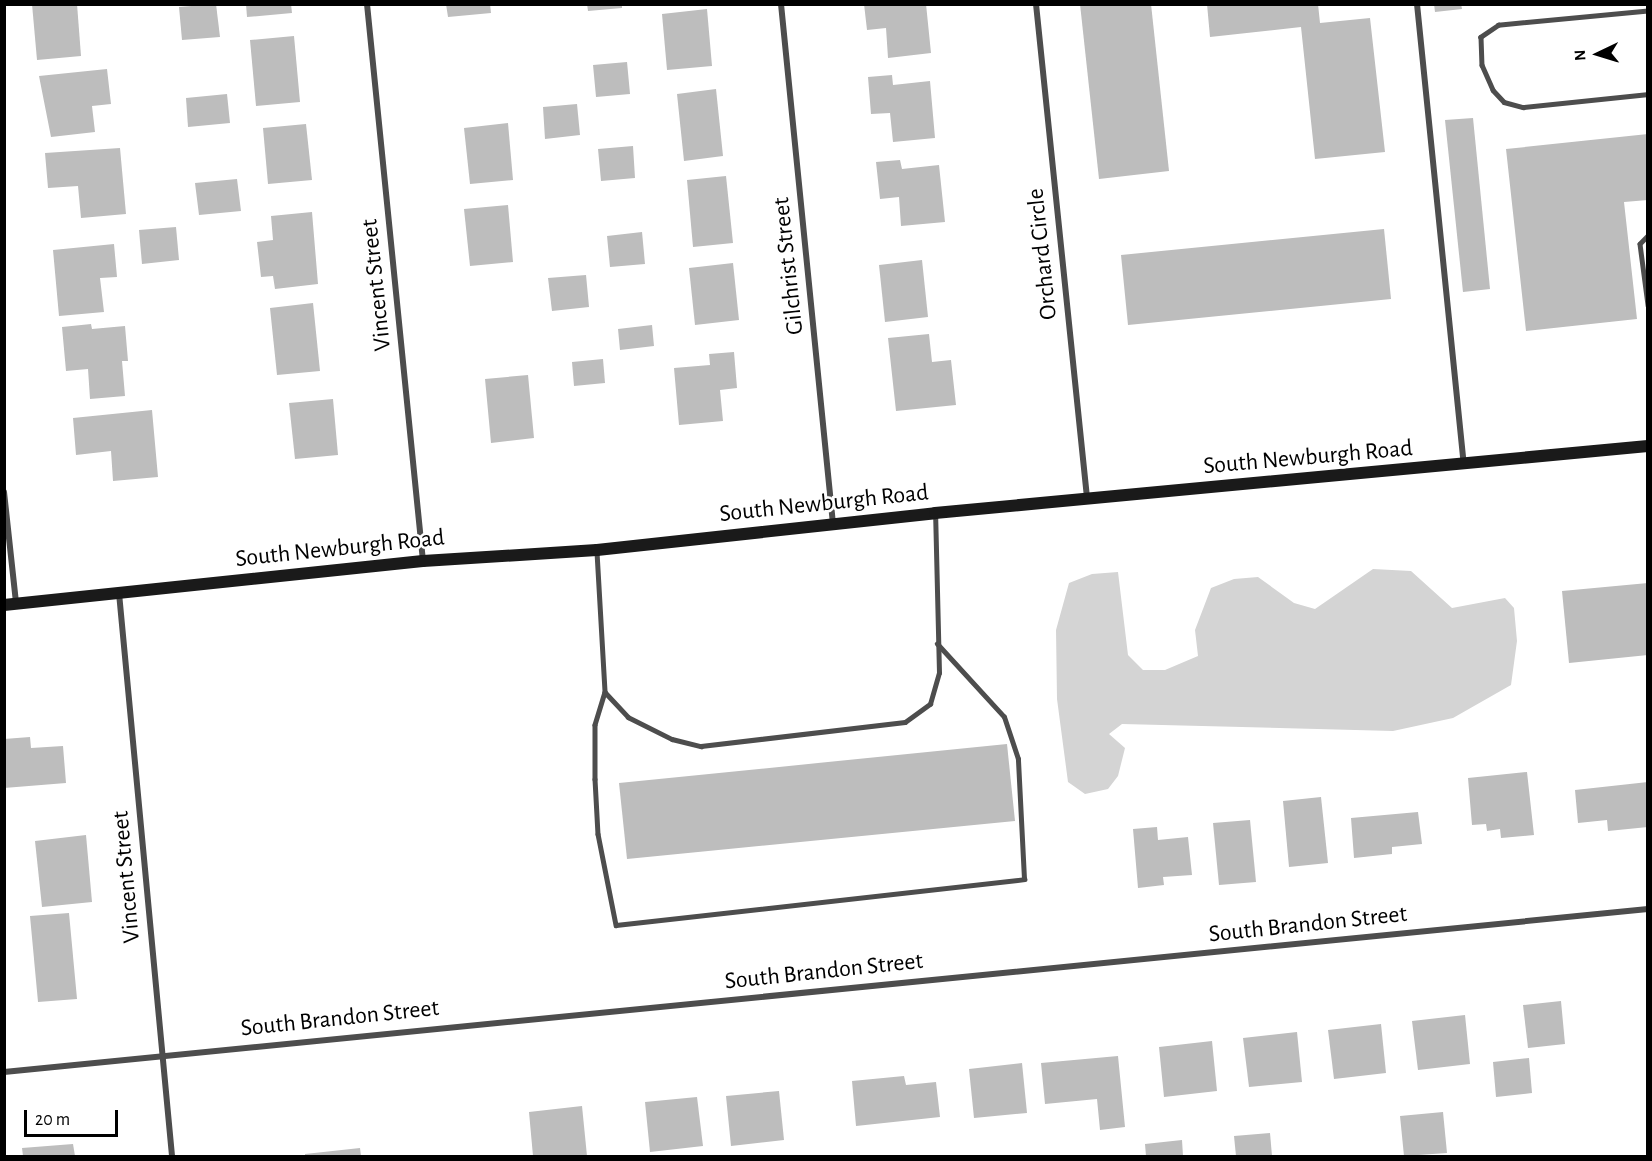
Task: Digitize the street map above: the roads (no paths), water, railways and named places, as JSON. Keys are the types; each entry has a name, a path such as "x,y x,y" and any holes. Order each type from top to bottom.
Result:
{"main road":[{"name":"South Newburgh Road","path":"10,604 423,561 597,550 935,513 1647,446"}],"street":[{"name":"Vincent Street","path":"367,4 423,561"},
{"name":"Gilchrist Street","path":"781,4 833,524"},
{"name":"Orchard Circle","path":"1036,4 1087,499"},
{"path":"1417,4 1464,465"},
{"path":"4,492 10,604"},
{"name":"Vincent Street","path":"118,593 172,1156"},
{"name":"South Brandon Street","path":"4,1072 162,1054 1647,909"}],"lane":[{"path":"1647,11 1499,25 1480,37 1482,64 1493,90 1504,102 1522,107 1647,94"},
{"path":"1647,236 1640,244 1647,305"},
{"path":"605,692 628,717 672,739 701,746 905,722 930,704 939,673 935,513"},
{"path":"597,550 605,692 595,725 595,790 598,834 616,925 1024,879 1018,759 1004,717 938,644"}]}
